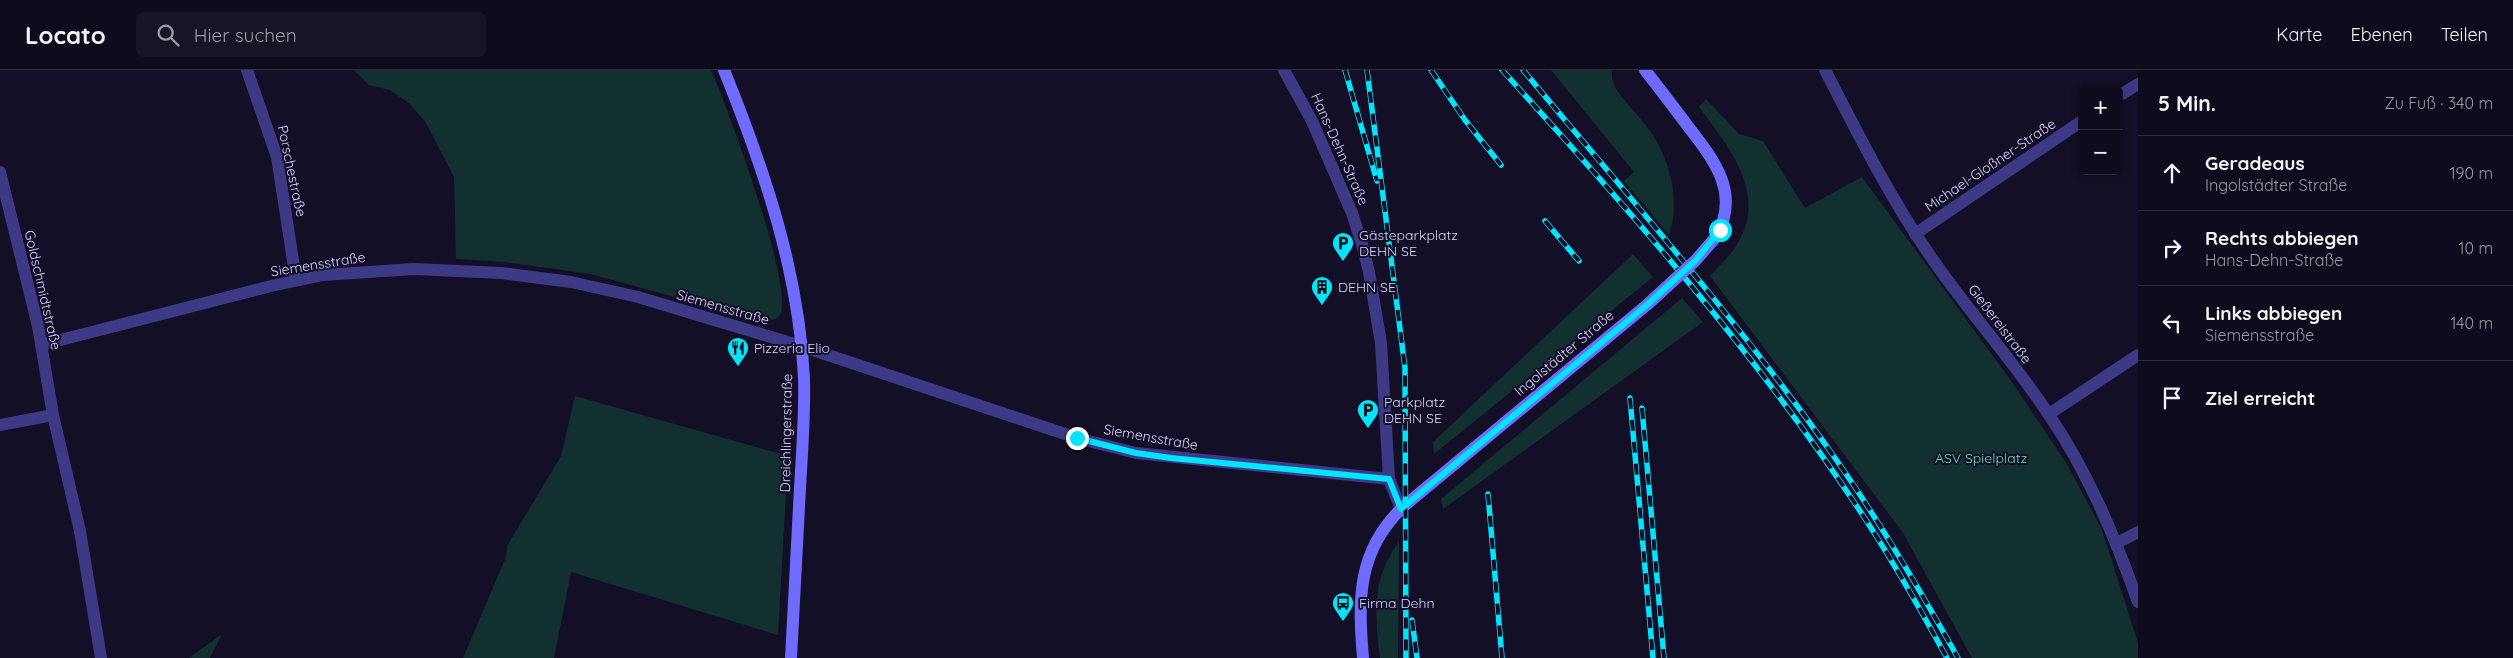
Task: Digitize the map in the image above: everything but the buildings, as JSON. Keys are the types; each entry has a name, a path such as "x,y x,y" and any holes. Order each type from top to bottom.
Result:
{"street":[{"name":"Porschestraße","path":"247,70 276,157 296,280"},
{"name":"Dreichlingerstraße","path":"724,70 754,144 770,194 794,293 801,346 804,409 791,658"},
{"name":"Hans-Dehn-Straße","path":"1284,70 1303,101 1330,161 1356,226 1367,263 1380,343 1389,479 1401,509"},
{"name":"Ingolstädter Straße","path":"1364,658 1360,600 1364,570 1382,531 1401,509 1648,304 1696,260 1715,238 1724,219 1726,208 1724,186 1718,169 1709,153 1644,70"},
{"name":"Gießereistraße","path":"1825,70 1885,186 1915,234 2049,414 2073,455 2117,543 2138,602"},
{"path":"2123,93 2138,84"},
{"name":"Michael-Gloßner-Straße","path":"1915,234 2078,124"},
{"name":"Goldschmidtstraße","path":"0,172 41,345 53,415 80,531 101,658"},
{"name":"Siemensstraße","path":"41,345 296,280 350,272 414,269 469,270 535,276 607,289 801,346 992,411 1077,438 1136,453 1389,479"},
{"path":"2049,414 2138,355"},
{"path":"0,425 53,415"},
{"path":"2117,543 2138,532"}],"green space":[{"path":"354,70 711,70 744,156 770,237 782,301 779,316 776,319 767,320 743,316 591,274 505,262 456,259 454,177 426,123 410,104 390,90 369,85"},
{"path":"1551,70 1612,70 1614,85 1650,131 1663,154 1668,168 1674,195 1674,209 1669,235 1624,181 1634,172"},
{"name":"ASV Spielplatz","path":"1706,99 1739,134 1763,141 1805,208 1862,177 2012,382 2067,464 2102,530 2138,643 2138,658 1972,658 1903,533 1710,276 1739,241 1746,222 1748,204 1746,187 1740,170 1721,137 1699,107"},
{"path":"1633,254 1653,277 1434,454 1433,442"},
{"path":"1682,298 1703,322 1443,509 1441,499"},
{"path":"575,396 788,456 778,635 571,572 554,658 463,658 506,557 507,546 561,456"},
{"path":"1399,541 1398,658 1380,658 1376,611 1379,583 1390,556"},
{"path":"222,634 210,658 189,658"}],"railway":[{"path":"1345,70 1377,181"},
{"path":"1367,70 1405,368 1406,658"},
{"path":"1431,70 1465,120 1501,165"},
{"path":"1502,70 1641,226 1773,389 1867,521 1947,658"},
{"path":"1523,70 1683,261 1799,408 1852,482 1884,531 1958,658"},
{"path":"1545,221 1579,261"},
{"path":"1630,398 1653,658"},
{"path":"1642,408 1664,658"},
{"path":"1488,494 1502,658"},
{"path":"1412,620 1417,658"}],"place":[{"name":"Gästeparkplatz DEHN SE","path":"1343,262"},
{"name":"DEHN SE","path":"1322,306"},
{"name":"Pizzeria Elio","path":"738,367"},
{"name":"Parkplatz DEHN SE","path":"1368,429"},
{"name":"Firma Dehn","path":"1343,622"}],"route":[{"path":"1077,438 1136,453 1171,458 1389,479 1401,509 1671,284 1707,248 1720,230"}]}
